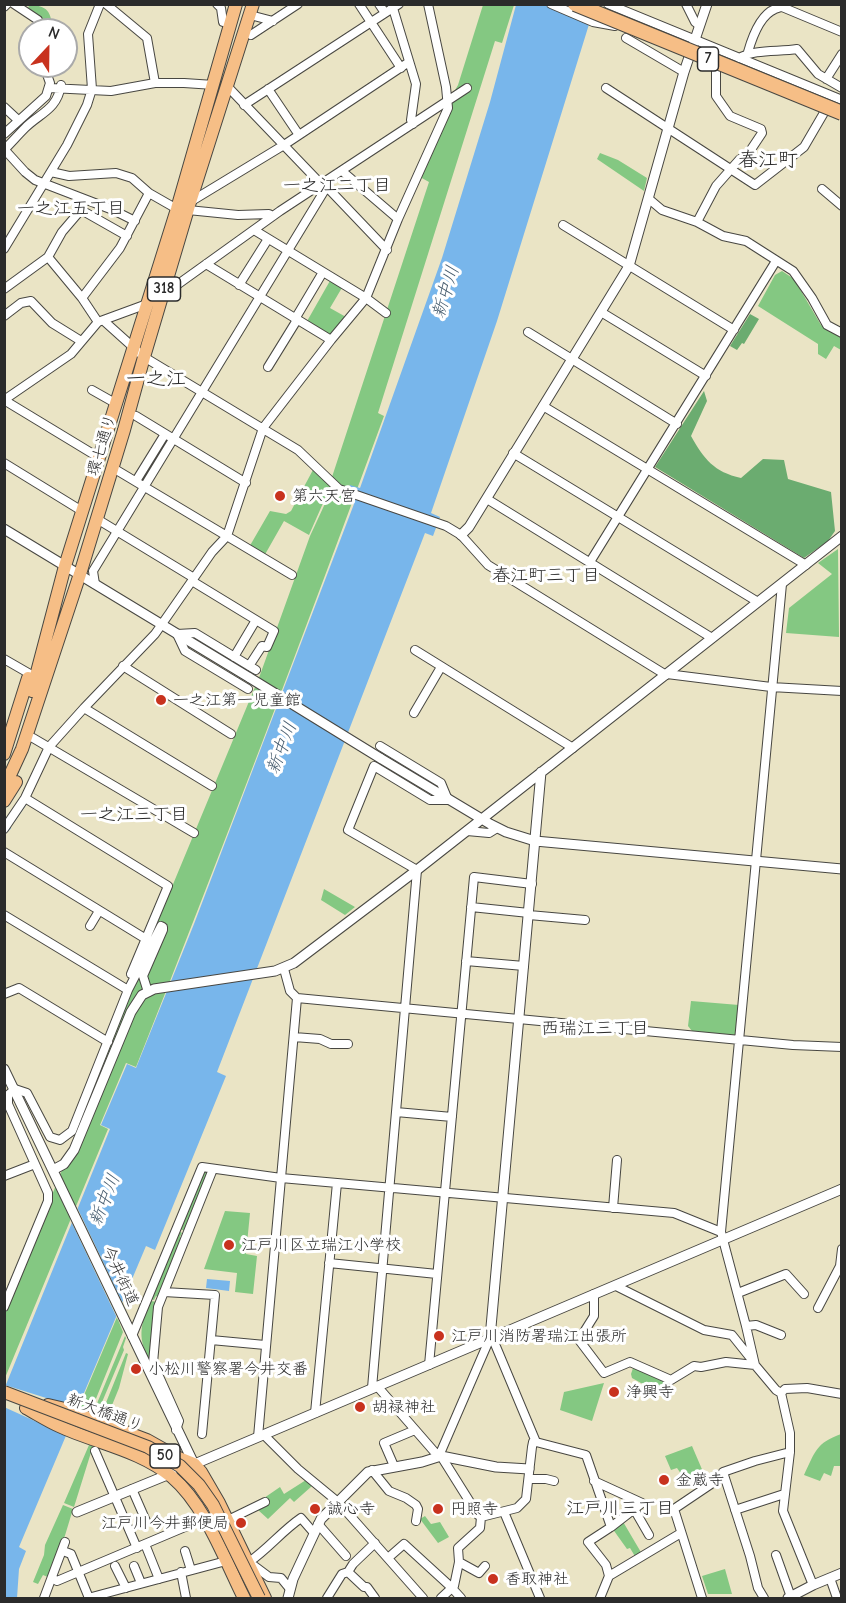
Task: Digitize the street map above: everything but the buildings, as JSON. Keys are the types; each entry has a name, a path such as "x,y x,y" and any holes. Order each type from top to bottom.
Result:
{"highway":[{"name":"7","path":"575,4 842,113"},
{"name":"7","path":"597,4 842,105"}],"main road":[{"name":"環七通り","path":"220,86 230,24 236,4"},
{"name":"環七通り","path":"4,772 15,746 35,681 65,566 115,403 139,353 162,296 220,86 251,10"},
{"name":"環七通り","path":"4,788 22,749 35,681 80,574 113,468 139,353 147,304 185,207"},
{"path":"4,801 22,768 33,738 80,574"},
{"path":"4,754 35,681"},
{"name":"新大橋通り","path":"4,1392 28,1405 146,1454 180,1476 192,1488 208,1512 251,1599"},
{"name":"新大橋通り","path":"4,1400 28,1405 148,1447 180,1466 199,1485 213,1504 259,1599"},
{"name":"50","path":"28,1405 65,1408 147,1440 194,1464 201,1472 228,1520 265,1599"},
{"name":"50","path":"28,1405 58,1426 141,1458 169,1474 184,1490 204,1519 244,1599"},
{"path":"194,1464 200,1485 204,1519"}],"street":[{"path":"4,249 67,145 87,105 92,89 88,34 100,4"},
{"path":"106,4 147,38 155,83"},
{"path":"217,4 221,8 223,22 230,24"},
{"path":"251,36 298,4"},
{"path":"359,4 401,68"},
{"path":"379,4 385,13"},
{"path":"4,829 25,798 49,747 163,625 193,580 227,536 263,428 366,298 398,219 446,113 446,87 428,4"},
{"path":"551,4 592,22 612,25 842,118"},
{"path":"686,4 695,22 699,25"},
{"path":"461,535 469,527 487,499 629,266 684,72 707,4"},
{"path":"21,6 36,18"},
{"path":"244,105 394,6 416,84 411,120 413,124"},
{"path":"748,52 755,32 763,21 775,9 784,6 842,33"},
{"path":"612,25 614,7 842,100"},
{"path":"251,10 273,21"},
{"path":"626,38 684,72"},
{"path":"739,58 748,52 778,52 796,49 818,74 842,88"},
{"path":"826,80 842,54"},
{"path":"185,207 410,62"},
{"path":"697,222 716,186 748,153 762,133 761,129 730,116 716,96 716,67"},
{"path":"48,78 50,83 57,87 111,91 155,83 184,82 220,86 244,105 387,250"},
{"path":"4,134 57,87"},
{"path":"57,87 60,93 51,108 26,127 5,150 25,172 44,184 113,210 135,221"},
{"path":"98,458 4,400 71,354 101,321 162,296 273,216 324,185 467,88"},
{"path":"606,88 755,185 804,147 825,111"},
{"path":"268,89 299,135"},
{"path":"4,107 18,120"},
{"path":"342,171 398,219"},
{"path":"51,172 69,176 116,173 132,178 149,193 185,207 238,215 269,214 273,216"},
{"path":"95,584 93,571 260,298 324,185"},
{"path":"822,189 842,206"},
{"path":"82,298 127,236 149,193"},
{"path":"649,199 659,209 697,222 723,236 746,242 776,261 797,276 828,325 842,333"},
{"path":"4,289 48,257 62,232 83,211 127,236"},
{"path":"563,225 734,330"},
{"path":"254,230 366,298 386,313"},
{"path":"239,285 268,239"},
{"path":"48,257 101,321 139,353 298,450 339,489 446,526 461,535 488,565 667,675 771,687 842,692"},
{"path":"590,562 776,261"},
{"path":"206,264 331,340"},
{"path":"268,367 323,272"},
{"path":"4,316 21,303 31,301 52,323 81,341"},
{"path":"601,312 706,376"},
{"path":"528,332 677,424"},
{"path":"92,390 115,403"},
{"path":"543,406 806,565"},
{"path":"136,416 246,483"},
{"path":"136,481 165,434"},
{"path":"513,453 758,602"},
{"path":"4,463 82,512"},
{"path":"113,468 292,575"},
{"path":"487,499 712,638"},
{"path":"97,519 274,631 267,647 262,646 252,671"},
{"path":"4,529 177,634 252,671"},
{"path":"53,1170 64,1164 75,1150 130,1012 137,1000 151,990 279,970 302,958 842,536"},
{"path":"754,1363 747,1326 722,1237 754,861 782,584"},
{"path":"234,657 256,620"},
{"path":"177,634 195,633 234,657 377,762 506,832 535,841 842,868"},
{"path":"177,634 185,651 248,689"},
{"path":"415,650 573,748"},
{"path":"4,659 35,681"},
{"path":"123,666 231,734"},
{"path":"414,714 441,667"},
{"path":"84,708 212,786"},
{"path":"33,738 194,833"},
{"path":"380,746 441,783 448,800"},
{"path":"377,762 348,830 417,870"},
{"path":"440,1456 491,1337 541,772"},
{"path":"25,798 168,886 127,982 128,990"},
{"path":"467,831 489,833 497,828"},
{"path":"4,852 146,939"},
{"path":"417,870 382,1269 374,1387 440,1456 481,1517"},
{"path":"429,1365 474,877 532,884"},
{"path":"471,907 585,920"},
{"path":"90,926 99,911"},
{"path":"4,915 128,990"},
{"path":"6,1303 48,1201 48,1192 7,1099 8,1095 15,1089 27,1093 50,1137 60,1140 72,1131 128,990 160,926 163,930 143,976 151,990"},
{"path":"466,961 524,966"},
{"path":"279,970 290,991 297,998 842,1047"},
{"path":"4,994 19,988 108,1042"},
{"path":"261,1436 266,1345 297,998"},
{"path":"294,1038 320,1039 331,1044 348,1044"},
{"name":"今井街道","path":"5,1070 194,1464"},
{"path":"396,1112 452,1117"},
{"path":"613,1208 617,1160"},
{"path":"4,1176 35,1164"},
{"path":"130,1332 202,1167 281,1178 674,1213 722,1237"},
{"path":"176,1430 179,1421 153,1363 158,1307 213,1169"},
{"path":"315,1413 337,1183"},
{"path":"77,1512 616,1286 722,1237 841,1192"},
{"path":"818,1308 840,1266 842,1249"},
{"path":"329,1263 437,1274"},
{"path":"738,1293 786,1274 804,1294"},
{"path":"616,1286 704,1330 732,1335 776,1390 781,1393 790,1433 783,1511 813,1585"},
{"path":"164,1292 215,1295 202,1434"},
{"path":"594,1294 594,1316 579,1340 604,1373 630,1362 671,1380 694,1366 726,1362 754,1363"},
{"path":"747,1326 756,1325 782,1335"},
{"path":"491,1337 536,1442"},
{"path":"211,1340 266,1345"},
{"path":"781,1393 785,1389 807,1388 842,1394"},
{"path":"384,1443 415,1430"},
{"path":"381,1434 394,1466"},
{"path":"261,1436 338,1502 423,1599"},
{"path":"481,1517 517,1508 526,1499 533,1442 536,1442"},
{"path":"536,1442 586,1455 611,1527"},
{"path":"95,1450 136,1548"},
{"path":"702,1599 674,1509 723,1476 723,1472 790,1452"},
{"path":"289,1594 316,1528 338,1502 372,1470 422,1462 440,1456 554,1481"},
{"path":"372,1470 389,1491 416,1505 418,1509 416,1510 416,1521"},
{"path":"723,1476 756,1582 764,1599"},
{"path":"594,1481 642,1503 588,1542 606,1565 609,1576 600,1599"},
{"path":"132,1489 146,1521"},
{"path":"735,1509 784,1494"},
{"path":"228,1520 265,1502"},
{"path":"633,1509 649,1535"},
{"path":"504,1512 540,1599"},
{"path":"441,1599 452,1589 459,1562 458,1548 480,1528 481,1517"},
{"path":"289,1594 281,1578 269,1576 249,1562 301,1518 316,1528 346,1556"},
{"path":"52,1578 57,1581 204,1519"},
{"path":"609,1576 681,1533"},
{"path":"44,1599 65,1542"},
{"path":"327,1599 342,1574 348,1572 375,1543"},
{"path":"145,1544 159,1579"},
{"path":"388,1558 404,1544 461,1599"},
{"path":"63,1551 71,1554 88,1598 116,1595 126,1588 141,1583 226,1561"},
{"path":"185,1551 191,1570"},
{"path":"776,1556 790,1598 842,1573"},
{"path":"459,1562 479,1573 485,1566"},
{"path":"115,1566 126,1588"},
{"path":"134,1566 141,1583"},
{"path":"181,1572 186,1599"},
{"path":"348,1572 363,1587 367,1587 375,1599"},
{"path":"830,1578 837,1599"}],"green space":[{"path":"29,5 40,6 51,18 33,18 28,9"},
{"path":"483,5 514,5 502,43 495,41 378,413 384,416 168,986 136,1067 126,1063 100,1125 108,1129 5,1378 5,1313 159,918 260,675 310,536 335,482 332,477 429,182 420,177 451,111 450,99 458,85"},
{"path":"600,153 618,160 647,178 644,191 597,159"},
{"path":"782,271 794,279 821,325 841,337 841,350 834,346 826,359 818,354 818,344 758,306 775,275"},
{"path":"331,279 343,286 330,308 346,317 330,338 306,323"},
{"path":"750,314 759,319 744,344 742,343 737,350 730,346"},
{"path":"704,391 707,401 691,436 700,451 717,468 741,478 763,459 784,460 788,479 831,492 835,531 828,541 804,558 655,467"},
{"path":"314,468 331,485 309,535 284,521 263,558 248,549 270,511 286,514 291,511"},
{"path":"838,549 839,637 786,633 789,608 832,574 818,563"},
{"path":"324,889 355,907 345,915 321,900"},
{"path":"691,1001 739,1005 736,1033 734,1035 692,1031 688,1026"},
{"path":"203,1172 207,1172 185,1231 180,1229"},
{"path":"225,1211 250,1213 246,1254 257,1256 253,1294 235,1292 237,1273 204,1269"},
{"path":"179,1231 182,1233 180,1237 182,1238 158,1297 151,1299"},
{"path":"150,1301 159,1302 151,1363 142,1339 142,1325"},
{"path":"117,1317 123,1332 91,1411 79,1407"},
{"path":"125,1336 124,1350 97,1414 93,1413"},
{"path":"126,1353 128,1354 119,1388 106,1420 101,1415"},
{"path":"633,1368 671,1383 659,1393 632,1378"},
{"path":"604,1383 592,1421 560,1410 564,1392"},
{"path":"841,1434 841,1466 834,1466 831,1476 824,1473 820,1481 804,1475 817,1449 826,1441"},
{"path":"89,1445 93,1446 74,1507 64,1503"},
{"path":"692,1446 704,1474 688,1484 677,1468 671,1470 665,1456"},
{"path":"306,1480 312,1486 294,1502 290,1498 268,1519 258,1510 268,1504 264,1498 280,1487 284,1494"},
{"path":"63,1505 73,1509 60,1552 50,1578 43,1575 38,1584 33,1582 44,1555 45,1545"},
{"path":"425,1516 431,1524 440,1522 449,1537 438,1543 420,1519"},
{"path":"622,1520 642,1554 636,1558 612,1528"},
{"path":"725,1569 732,1594 708,1594 702,1576"}],"water":[{"name":"新中川","path":"516,5 595,5 497,321 431,513 440,517 433,536 425,533 217,1072 226,1076 155,1250 146,1246 19,1547 26,1551 19,1569 17,1598 5,1598 5,1387 110,1129 101,1125 127,1064 136,1068 194,924 354,504 345,500 350,485 360,488 442,258 490,102"},
{"path":"207,1279 230,1281 229,1291 206,1288"}],"pier":[{"path":"76,1205 124,1306 118,1320 70,1219"},
{"path":"5,1385 81,1409 70,1437 4,1407"}],"waterway":[{"path":"14,821 27,802"},
{"path":"4,834 10,828"}],"place":[{"name":"第六天宮","path":"280,496"},
{"name":"一之江第一児童館","path":"161,700"},
{"name":"江戸川区立瑞江小学校","path":"229,1245"},
{"name":"江戸川消防署瑞江出張所","path":"439,1336"},
{"name":"小松川警察署今井交番","path":"136,1369"},
{"name":"浄興寺","path":"614,1392"},
{"name":"胡禄神社","path":"360,1407"},
{"name":"金蔵寺","path":"664,1480"},
{"name":"誠心寺","path":"315,1509"},
{"name":"円照寺","path":"438,1509"},
{"name":"江戸川今井郵便局","path":"241,1523"},
{"name":"香取神社","path":"493,1579"}],"district":[{"name":"春江町","path":"768,160"},
{"name":"一之江二丁目","path":"337,186"},
{"name":"一之江五丁目","path":"71,209"},
{"name":"一之江","path":"156,379"},
{"name":"春江町三丁目","path":"546,576"},
{"name":"一之江三丁目","path":"134,815"},
{"name":"西瑞江三丁目","path":"595,1029"},
{"name":"江戸川三丁目","path":"620,1509"}]}
